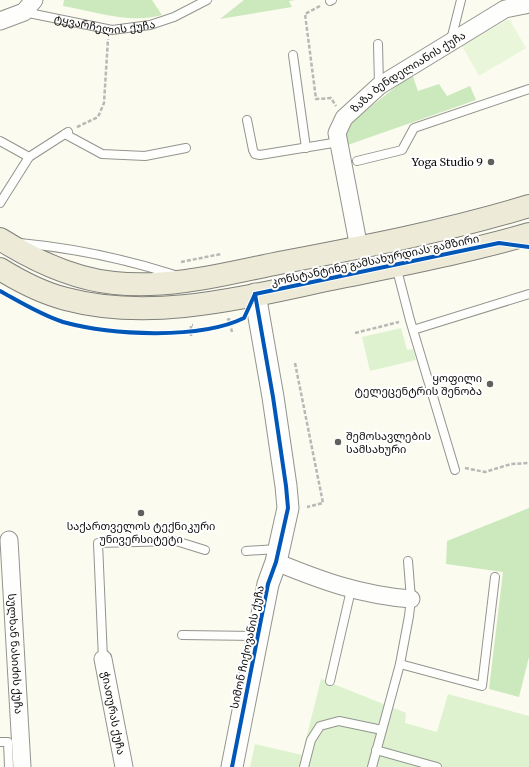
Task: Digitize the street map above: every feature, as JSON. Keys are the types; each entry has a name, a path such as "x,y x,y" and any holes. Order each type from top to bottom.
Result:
{"main road":[{"name":"კონსტანტინე გამსახურდიას გამზირი","path":"2,240 43,263 92,279 114,283 133,284 191,280 359,248 474,222 529,206"},
{"name":"კონსტანტინე გამსახურდიას გამზირი","path":"0,269 32,287 66,299 95,305 128,308 172,308 254,294 396,266 529,234"}],"street":[{"name":"ზაზა ბენდელიანის ქუჩა","path":"359,248 337,133 344,118 379,86 449,45 505,9 525,5 528,0"},
{"name":"ტყვარჩელის ქუჩა","path":"0,21 29,6"},
{"name":"სიმონ ჩიქოვანის ქუჩა","path":"232,767 268,584 278,555 288,508 286,486 254,294"},
{"name":"სულხან ნასიძის ქუჩა","path":"9,540 22,767"},
{"path":"278,555 312,577 351,590 380,596 411,599"},
{"name":"ჭიათურას ქუჩა","path":"103,660 124,767"}],"lane":[{"name":"ტყვარჩელის ქუჩა","path":"29,6 112,30 150,25 174,17 207,0"},
{"path":"449,45 461,0"},
{"path":"378,44 379,86"},
{"path":"293,55 306,148"},
{"path":"357,161 402,150 414,128 529,89"},
{"path":"247,120 255,154 260,156 339,142"},
{"path":"0,203 29,157 67,133 102,154 145,156 186,148"},
{"path":"0,141 29,157"},
{"path":"396,266 410,320 455,470"},
{"path":"413,330 529,294"},
{"path":"103,660 98,543 176,540 205,550"},
{"path":"246,551 278,555"},
{"path":"372,767 400,664 411,599 408,561"},
{"path":"400,664 482,686 495,577"},
{"path":"330,681 351,590"},
{"path":"182,634 257,636"},
{"path":"304,767 311,740 320,726 339,721 382,730"},
{"path":"0,742 8,742 9,767"},
{"path":"376,750 437,767"}],"path":[{"path":"331,0 305,14 316,99 331,98 344,118"},
{"path":"67,133 98,117 104,103 108,52"},
{"path":"180,262 221,254"},
{"path":"221,321 229,319 232,332"},
{"path":"355,333 410,320"},
{"path":"222,326 237,322"},
{"path":"191,336 191,325 194,325"},
{"path":"184,331 199,330"},
{"path":"295,364 323,503 307,507"},
{"path":"464,468 485,472 511,464 529,463"}],"green space":[{"path":"64,0 152,0 162,15 125,18 63,6"},
{"path":"244,0 296,0 289,1 292,7 220,19"},
{"path":"509,19 526,48 479,76 462,46"},
{"path":"412,74 418,91 439,84 447,96 470,86 476,100 342,147 346,131 354,120"},
{"path":"401,328 407,350 413,349 416,360 370,371 362,337"},
{"path":"529,508 529,657 519,697 489,689 503,572 446,564 447,541"},
{"path":"321,679 406,713 405,723 437,732 448,694 529,716 529,767 250,767 255,744 302,755"}],"cycle path":[{"path":"255,294 499,243 529,247"},
{"path":"0,291 39,312 63,322 105,330 155,333 203,330 225,325 244,318 255,294"},
{"path":"232,767 268,584 276,562 288,508 273,397 255,294"}],"place":[{"name":"Yoga Studio 9","path":"491,162"},
{"name":"ყოფილი ტელეცენტრის შენობა","path":"490,384"},
{"name":"შემოსავლების სამსახური","path":"338,442"},
{"name":"საქართველოს ტექნიკური უნივერსიტეტი","path":"141,513"}]}
